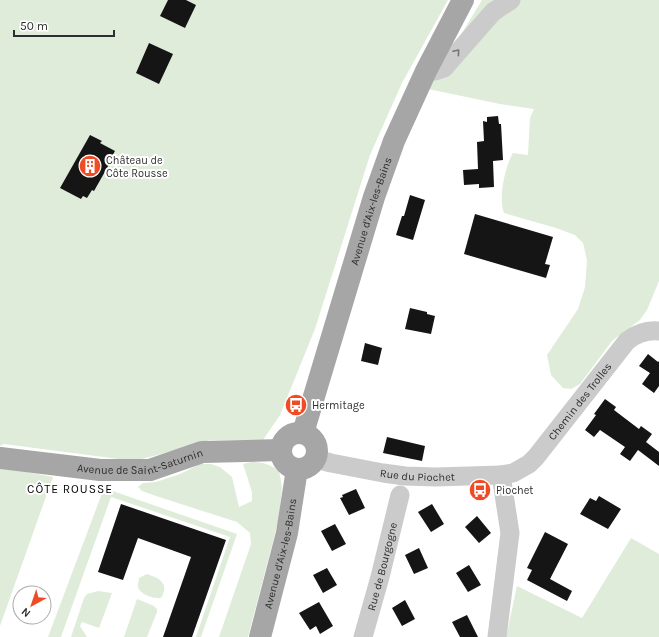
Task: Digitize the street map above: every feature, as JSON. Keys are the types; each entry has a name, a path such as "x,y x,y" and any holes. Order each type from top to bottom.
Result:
{"main road":[{"name":"Avenue d'Aix-les-Bains","path":"303,433 374,197 394,141 426,70 464,0"},
{"path":"303,433 313,438 318,449 316,459 311,466 297,469 288,465 284,461 281,450 286,439 290,435 303,433"},
{"name":"Avenue de Saint-Saturnin","path":"0,458 100,470 150,470 202,452 281,450"},
{"name":"Avenue d'Aix-les-Bains","path":"260,637 287,533 297,469"}],"street":[{"path":"426,70 435,71 444,68 493,12 511,0"},
{"name":"Chemin des Trolles","path":"501,475 513,473 522,469 536,457 627,341 634,335 643,332 659,331"},
{"name":"Rue du Piochet","path":"316,459 405,476 435,477 501,475"},
{"path":"497,637 510,533 501,475"},
{"name":"Rue de Bourgogne","path":"363,637 380,577 400,495"}],"green space":[{"path":"0,0 448,0 402,83 370,155 315,329 280,415 263,440 210,440 134,461 4,444 0,446"},
{"path":"482,0 659,0 659,281 647,310 640,320 612,341 580,384 571,389 563,388 551,375 547,355 578,309 585,287 587,260 583,243 575,235 504,213 502,207 503,183 507,166 513,153 528,155 530,118 534,109 500,104 428,89"},
{"path":"251,462 266,464 279,471 282,487 279,518 248,637 219,637 251,544 250,533 237,522 156,496 142,491 138,487 143,483 156,482 180,474 200,464 211,464 220,467 232,477 239,507 252,501 252,492 243,464"},
{"path":"0,467 53,477 15,585 12,585 12,592 0,626"},
{"path":"104,488 237,534 201,637 196,637 230,537 111,497 61,637 48,637"},
{"path":"631,538 659,554 659,637 506,637 517,586 582,618"},
{"path":"147,574 156,577 164,585 161,598 154,598 146,595 138,588 139,578"},
{"path":"98,591 112,593 99,628 82,622 80,626 87,637 71,637 84,598 87,594"},
{"path":"137,599 154,606 157,609 157,612 147,637 124,637"}],"building":[{"path":"168,0 186,0 196,5 185,28 160,16"},
{"path":"149,43 173,54 159,84 136,73"},
{"path":"498,116 499,124 501,124 503,160 493,161 494,187 479,188 479,184 464,185 463,170 478,169 477,142 484,141 483,121 487,122 487,117"},
{"name":"Château de Côte Rousse","path":"90,135 102,141 100,143 115,151 94,191 92,190 87,198 83,196 81,199 60,188"},
{"path":"410,195 425,200 413,240 396,235 402,216 404,216"},
{"path":"475,214 553,237 545,264 550,265 546,278 464,254"},
{"path":"410,308 427,312 427,314 435,316 431,334 405,329"},
{"path":"365,343 382,348 378,365 361,361"},
{"path":"648,354 658,362 659,361 659,386 654,393 642,384 650,373 639,366"},
{"path":"605,399 616,407 614,410 639,429 641,426 652,434 646,442 659,452 659,466 638,450 630,461 620,454 625,447 600,430 594,437 585,430"},
{"path":"387,437 425,446 422,461 383,453"},
{"path":"356,489 365,508 349,515 340,498 343,497 342,495"},
{"path":"599,496 621,509 608,529 580,514 590,498 596,501"},
{"path":"121,504 226,540 192,637 163,637 191,557 138,538 123,580 98,572"},
{"path":"432,504 444,524 431,532 418,512"},
{"path":"477,516 491,533 479,543 465,527"},
{"path":"335,524 346,544 332,551 321,531"},
{"path":"545,532 568,544 550,579 572,591 567,601 527,580 532,570 527,568"},
{"path":"419,548 428,568 414,574 405,555"},
{"path":"469,565 481,585 468,592 456,573"},
{"path":"327,568 337,585 323,593 313,575"},
{"path":"405,600 415,619 402,626 392,608"},
{"path":"319,602 333,626 320,634 316,626 310,630 299,613"},
{"path":"467,615 478,637 460,637 452,622"}],"place":[{"name":"Château de Côte Rousse","path":"90,166"},
{"name":"Hermitage","path":"296,405"},
{"name":"Piochet","path":"480,490"}],"district":[{"name":"CÔTE ROUSSE","path":"70,489"}]}
